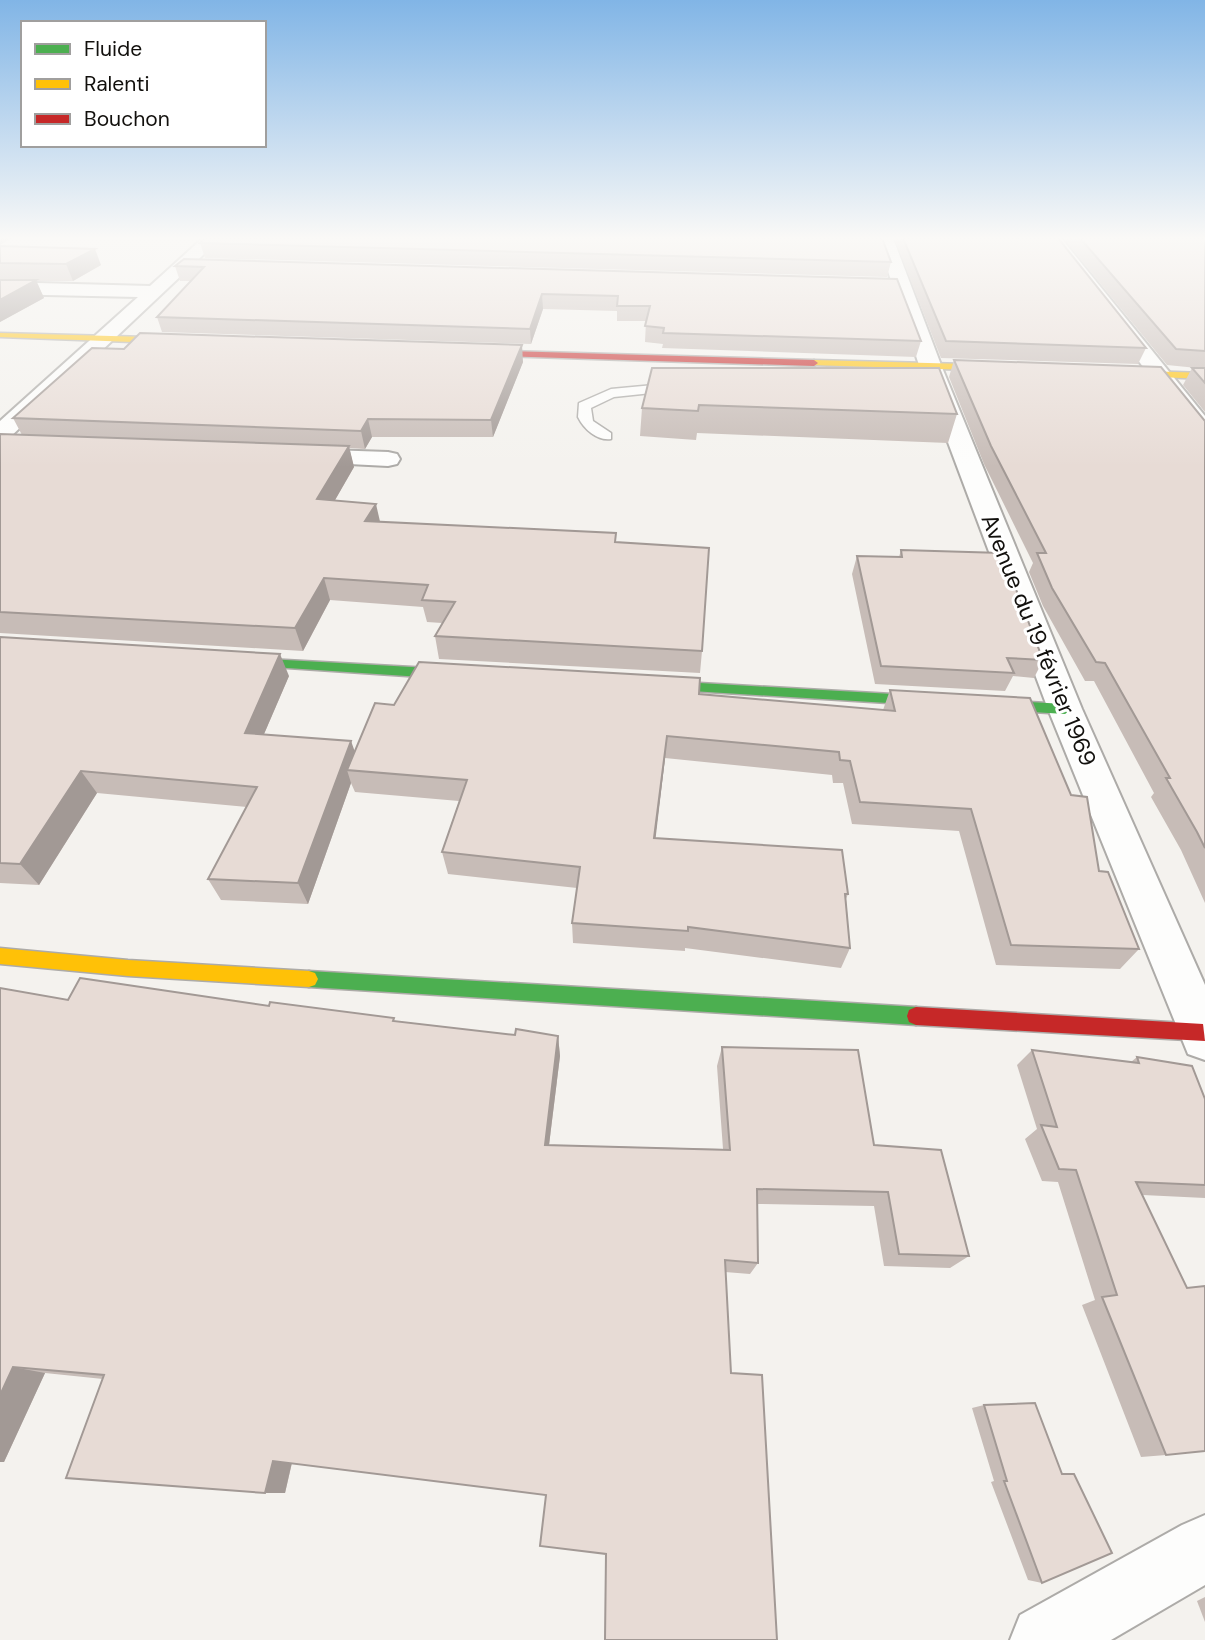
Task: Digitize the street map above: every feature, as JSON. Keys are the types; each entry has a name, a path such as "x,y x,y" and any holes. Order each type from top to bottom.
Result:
{"street":[{"path":"0,434 131,315"},
{"name":"Avenue du 19 février 1969","path":"905,315 1065,709 1204,1036"},
{"path":"1111,315 1205,432"},
{"path":"0,335 202,342"},
{"path":"456,352 931,381 1024,369"},
{"path":"1104,373 1205,376"},
{"path":"0,445 28,446"},
{"path":"278,455 388,458"},
{"path":"220,660 483,676"},
{"path":"636,684 1065,709"},
{"path":"0,956 128,968 1204,1036"},
{"path":"1045,1640 1205,1548"}],"lane":[{"path":"606,436 589,426 583,418 584,406 595,398 626,390 694,387"}],"building":[{"path":"159,315 535,315 530,329 157,317"},
{"path":"648,315 911,315 921,341 663,333 664,328 645,326"},
{"path":"935,315 1119,315 1146,348 946,341"},
{"path":"1146,315 1205,315 1205,351 1176,349"},
{"path":"140,333 522,345 491,420 368,419 361,431 13,418 92,348 124,349"},
{"path":"954,360 1161,367 1205,421 1205,848 1166,778 1170,778 1105,663 1096,662 1052,588 1037,553 1046,553 991,446"},
{"path":"652,368 939,368 957,414 699,405 698,411 642,408"},
{"path":"1192,368 1205,368 1205,383"},
{"path":"0,434 349,446 317,499 376,504 365,521 616,533 615,542 709,548 702,651 435,636 455,602 422,600 428,585 324,578 295,628 0,612"},
{"path":"901,550 1002,553 1043,660 1007,658 1014,673 881,666 857,556 902,557"},
{"path":"0,637 280,654 245,733 351,741 298,883 208,879 257,787 81,771 20,864 0,863"},
{"path":"419,662 700,678 699,694 895,711 890,690 1030,698 1071,795 1087,797 1099,871 1108,872 1139,949 1011,945 971,809 860,802 850,761 840,760 839,752 667,736 654,838 842,850 848,894 845,894 850,948 688,927 688,931 572,923 580,867 442,852 467,780 347,770 375,703 394,705"},
{"path":"80,978 269,1006 270,1002 394,1018 393,1021 515,1035 516,1029 558,1036 545,1145 730,1150 722,1047 858,1050 874,1145 941,1150 969,1256 899,1254 888,1192 757,1189 758,1263 725,1260 731,1373 762,1375 777,1640 605,1640 606,1554 540,1546 546,1495 273,1461 265,1493 66,1478 104,1375 13,1367 0,1395 0,988 68,1000"},
{"path":"1032,1050 1139,1063 1137,1057 1192,1066 1205,1099 1205,1185 1136,1182 1187,1288 1205,1286 1205,1451 1166,1455 1102,1297 1117,1295 1076,1170 1059,1169 1041,1125 1057,1127"},
{"path":"1035,1403 1062,1474 1074,1474 1112,1553 1042,1583 1004,1481 1007,1481 984,1405"}],"traffic: fast":[{"path":"233,661 466,675"},
{"path":"648,685 1065,709"},
{"path":"309,979 916,1016"}],"traffic: slow":[{"path":"0,335 185,341"},
{"path":"814,363 1004,368"},
{"path":"1116,373 1205,376"},
{"path":"0,956 128,968 309,979"}],"traffic: jam":[{"path":"472,353 814,363"},
{"path":"916,1016 1203,1033"}]}
